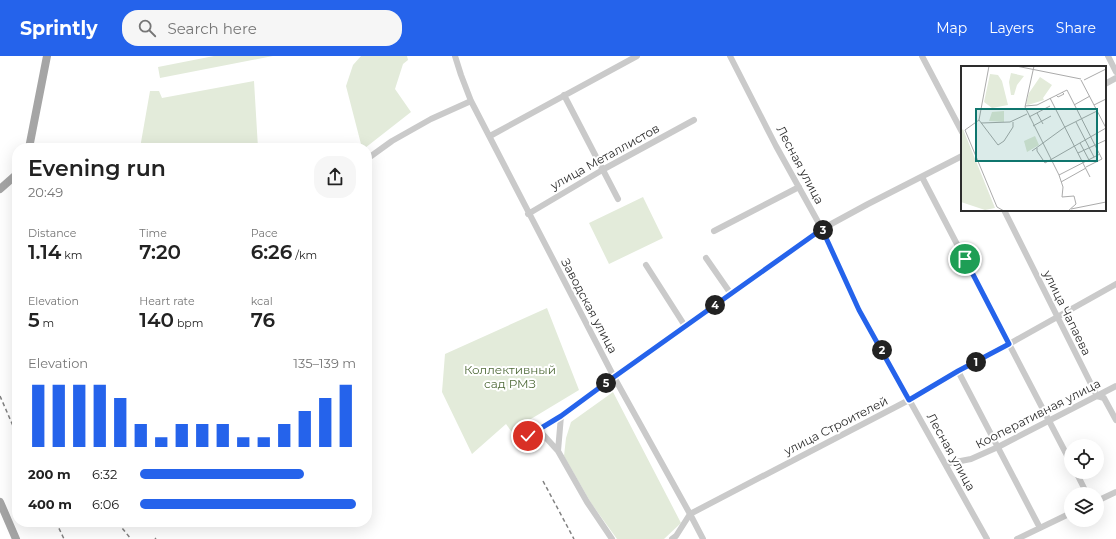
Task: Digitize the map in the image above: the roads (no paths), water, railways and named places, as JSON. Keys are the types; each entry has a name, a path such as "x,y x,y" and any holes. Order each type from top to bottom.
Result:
{"main road":[{"path":"30,143 47,56"},
{"path":"0,189 12,179"},
{"path":"0,502 16,539"}],"street":[{"name":"Заводская улица","path":"455,56 471,101 490,136 528,214 614,377 703,539"},
{"path":"490,136 637,56"},
{"name":"Лесная улица","path":"730,56 822,229 859,310 987,539"},
{"path":"922,56 961,130"},
{"path":"1108,56 1116,72"},
{"path":"1106,83 1116,78"},
{"path":"564,95 604,169 618,199"},
{"path":"372,155 392,141 431,119 471,101"},
{"name":"улица Металлистов","path":"528,214 604,169 694,120"},
{"path":"518,444 561,416 822,229 961,157"},
{"path":"922,177 1064,449"},
{"path":"714,231 799,187"},
{"name":"улица Чапаева","path":"1004,211 1097,396 1104,398 1116,420"},
{"path":"706,258 731,294"},
{"path":"646,265 685,326"},
{"name":"улица Строителей","path":"690,514 909,400 958,371 1116,284"},
{"path":"958,371 1040,528"},
{"name":"Кооперативная улица","path":"945,464 971,460 1116,386"},
{"path":"558,451 561,416"},
{"path":"538,430 558,451 587,502 612,539"},
{"path":"1104,498 1116,492"},
{"path":"672,539 676,536 690,514"},
{"path":"1018,539 1064,517"}],"railway":[{"path":"0,396 12,424"},
{"path":"543,481 574,539"},
{"path":"58,527 64,539"},
{"path":"121,527 131,539"}],"park label":[{"name":"Коллективный сад РМЗ","path":"510,377"}]}
